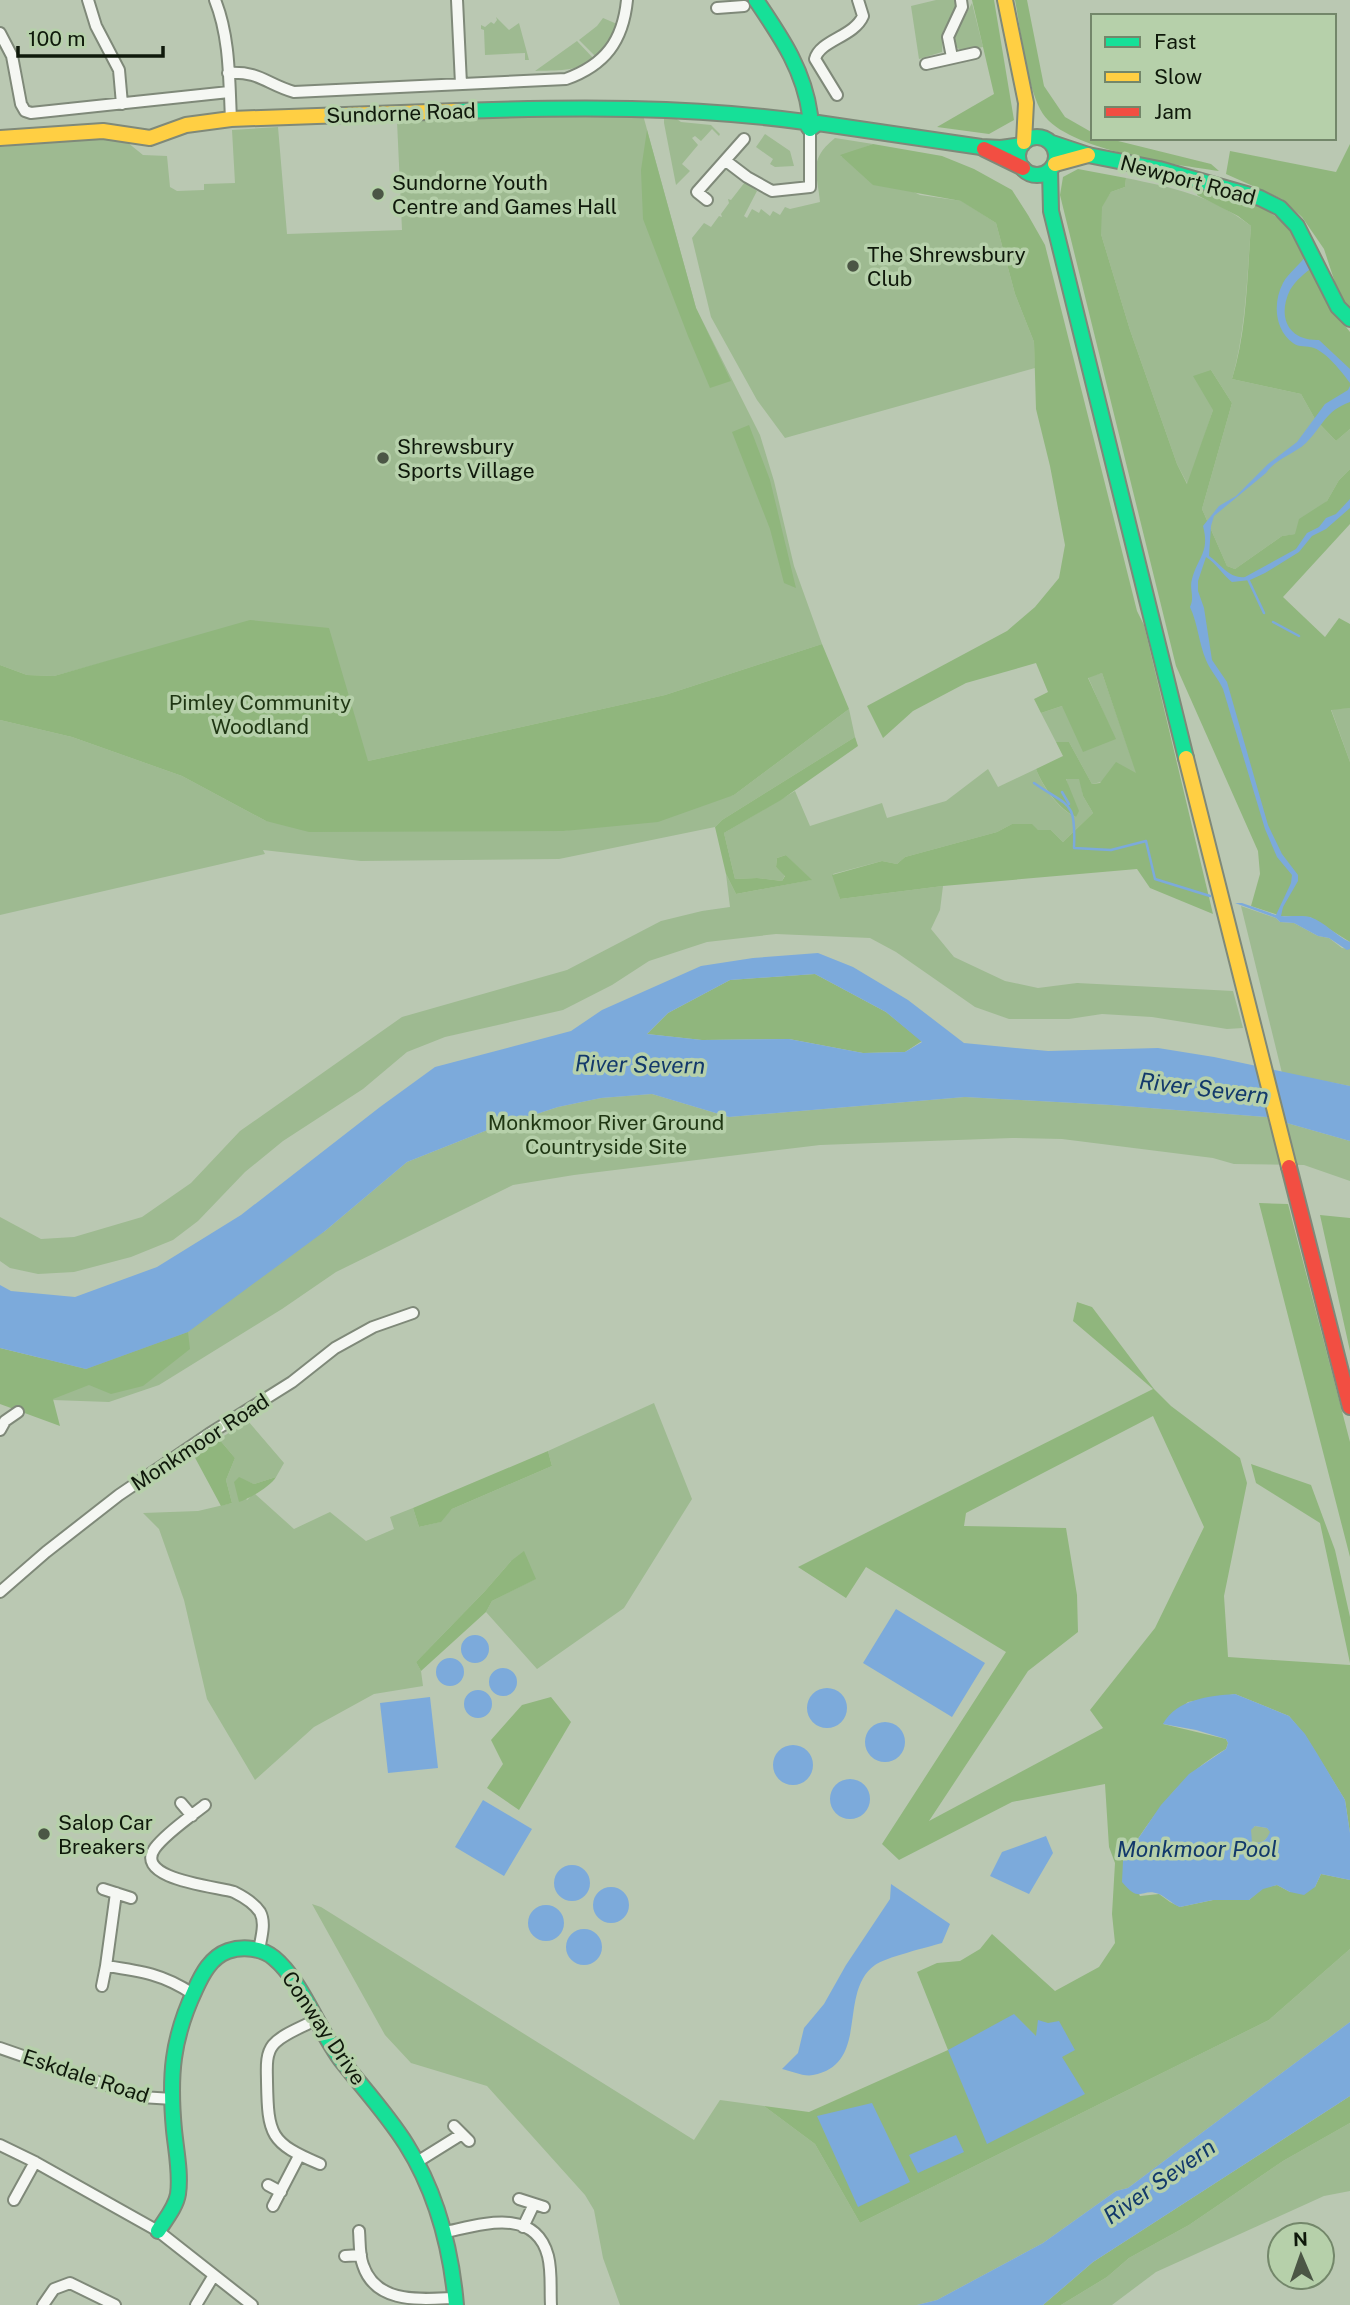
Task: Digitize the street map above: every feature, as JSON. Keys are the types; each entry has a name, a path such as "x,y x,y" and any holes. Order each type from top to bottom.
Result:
{"main road":[{"path":"1005,0 1026,103 1023,144 1018,159 1051,211"},
{"path":"750,3 800,70 809,95 811,122"},
{"path":"1026,103 1057,156 1052,167 1051,211 1211,863 1350,1407"},
{"name":"Sundorne Road","path":"0,138 103,131 150,138 186,125 231,120 578,107 694,110 811,122 958,142 983,149 1027,171"},
{"path":"1023,144 1038,137 1050,141"},
{"name":"Newport Road","path":"1050,141 1088,155 1159,169 1260,198 1280,208 1297,226 1338,307 1350,319"},
{"name":"Sundorne Road","path":"983,149 1023,144"},
{"name":"Newport Road","path":"1052,167 1088,155"},
{"path":"1027,171 1041,175 1052,167"},
{"path":"158,2231 178,2193 172,2074 174,2046 181,2020 204,1970 218,1956 237,1949 259,1950"},
{"name":"Conway Drive","path":"259,1950 281,1964 346,2067 399,2134 417,2162 445,2232 454,2274 456,2302"}],"street":[{"path":"88,0 96,26 119,70 122,104"},
{"path":"215,0 220,12 231,120"},
{"path":"457,0 461,84"},
{"name":"Sundorne Road","path":"228,73 250,73 294,92 566,79 600,62 611,48 620,31 627,0"},
{"path":"837,89 815,59 817,53 856,28 863,16 858,0"},
{"path":"952,57 948,37 961,7 961,0"},
{"path":"718,8 750,3"},
{"path":"0,33 12,56 17,93 25,111 31,113 229,92"},
{"path":"926,64 975,53"},
{"path":"726,161 772,191 810,187 811,122"},
{"path":"707,200 698,192 744,139"},
{"name":"Monkmoor Road","path":"0,1592 119,1495 292,1382 335,1348 373,1327 413,1313"},
{"path":"0,1430 13,1415 1,1408"},
{"path":"181,1803 192,1816"},
{"path":"205,1805 148,1853 168,1876 188,1883 224,1889 250,1902 259,1912 263,1923 259,1950"},
{"path":"103,1889 131,1898"},
{"path":"102,1986 116,1893"},
{"path":"106,1966 155,1973 193,1994"},
{"path":"315,2021 276,2042 267,2057 268,2113 272,2130 281,2144 299,2156 320,2164"},
{"name":"Eskdale Road","path":"0,2048 142,2097 173,2099"},
{"path":"417,2162 462,2134"},
{"path":"0,2145 36,2162 158,2231 252,2305"},
{"path":"273,2206 299,2156"},
{"path":"14,2200 36,2162"},
{"path":"268,2185 281,2192"},
{"path":"519,2199 539,2206 523,2227"},
{"path":"445,2232 497,2222 510,2222 523,2227 536,2236 547,2254 551,2305"},
{"path":"359,2231 362,2265 373,2282 391,2296 456,2302"},
{"path":"345,2256 361,2255"},
{"path":"196,2305 214,2275"},
{"path":"43,2305 54,2289 70,2283 115,2305"}],"green space":[{"path":"936,0 957,0 956,9 943,31 942,52 919,59 911,6"},
{"path":"972,0 994,0 1014,120 989,134 937,127 994,94"},
{"path":"1015,0 1027,0 1044,86 1065,117 1091,132 1091,140 1114,140 1211,164 1219,171 1124,154 1075,137 1056,127 1043,114 1037,103 1025,59"},
{"path":"972,3 983,47 962,51 956,47 954,37"},
{"path":"496,17 509,30 519,23 529,60 525,60 525,53 485,55 484,30 481,25 485,27 491,22 494,24"},
{"path":"603,18 617,24 596,57 579,40"},
{"path":"577,41 594,59 573,68 535,71"},
{"name":"Shrewsbury Sports Village","path":"643,115 696,308 760,435 794,566 822,644 665,695 368,761 149,650 54,676 27,675 0,665 0,147 95,137 122,138 143,155 167,156 170,187 177,191 204,190 204,184 235,183 232,130 278,127 287,234 402,230 397,121"},
{"path":"674,117 681,122 711,125 720,134 719,136 712,129 701,141 695,136 692,138 698,145 682,164 690,171 676,185 664,123 664,119"},
{"path":"647,130 696,308 731,381 710,388 643,219 641,170"},
{"path":"765,134 790,151 794,166 775,167 770,164 773,159 756,147"},
{"name":"The Shrewsbury Club","path":"835,138 873,144 841,156 920,195 962,201 996,223 1015,294 1034,342 1035,368 785,438 757,400 711,317 692,238 704,223 711,227 719,216 722,217 721,214 729,203 728,199 731,200 745,182 757,191 744,216 747,218 752,209 759,213 761,209 770,216 773,211 780,215 785,207 790,209 820,202 816,167 821,153"},
{"path":"873,144 942,156 974,169 1012,190 1045,245 1137,611 1144,625 1213,914 1150,888 1137,869 943,886 840,899 832,875 882,861 897,864 905,857 997,832 1012,824 1032,824 1038,830 1051,830 1063,842 1093,813 1083,796 1079,779 1066,779 1079,811 1076,817 1058,803 1039,776 1036,769 1063,756 1056,742 1069,742 1092,784 1100,783 1116,762 1136,773 1102,673 1088,678 1116,739 1083,752 1062,706 1041,713 1034,699 1048,692 1036,663 966,683 913,711 883,738 867,706 1007,631 1035,607 1059,578 1065,545 1036,409 1034,342 1015,294 996,223 961,201 873,185 840,155"},
{"path":"1350,144 1350,312 1341,301 1324,249 1302,217 1282,199 1226,174 1230,151 1336,172"},
{"path":"1078,169 1126,178 1125,187 1111,192 1102,207 1101,234 1130,330 1177,464 1187,484 1213,410 1193,376 1211,370 1232,403 1202,509 1227,566 1235,569 1282,536 1295,534 1299,519 1327,501 1339,480 1350,469 1350,524 1283,597 1325,637 1339,618 1350,624 1350,708 1331,710 1350,762 1350,942 1310,917 1281,916 1251,906 1260,874 1258,851 1176,666 1060,195 1063,177"},
{"path":"1126,178 1192,194 1236,215 1251,226 1243,322 1232,379 1301,394 1315,419 1336,441 1350,429 1350,469 1339,480 1327,501 1296,534 1282,536 1235,569 1227,566 1202,509 1232,403 1211,370 1213,410 1188,485 1177,464 1130,330 1101,234 1101,207 1111,192 1125,187"},
{"path":"1199,188 1258,204 1282,221 1297,236 1314,266 1331,308 1350,332 1350,429 1336,441 1315,419 1301,394 1232,379 1244,323 1251,226 1238,216 1197,195"},
{"path":"749,425 770,480 796,588 784,583 770,529 732,432"},
{"name":"Pimley Community Woodland","path":"250,620 329,628 368,761 665,695 822,644 849,709 734,795 658,822 564,831 309,832 266,821 182,776 72,737 0,720 0,665 27,675 54,676"},
{"path":"1102,673 1137,774 1092,784 1069,742 1056,742 1041,713 1062,706 1115,739 1088,677"},
{"path":"1350,708 1350,762 1331,709"},
{"path":"849,709 855,737 722,820 715,827 559,859 361,861 263,850 265,854 0,915 0,720 72,737 182,776 266,821 564,831 734,795"},
{"path":"855,737 858,746 781,800 724,833 735,879 782,881 785,876 776,867 777,858 786,855 812,880 736,894 726,874 715,827 722,820"},
{"path":"988,769 998,787 1036,769 1052,797 1063,809 1076,817 1066,778 1080,779 1083,796 1093,813 1063,842 1051,830 1012,824 997,832 905,857 897,864 882,861 833,874 840,899 943,886 940,910 931,929 954,957 1005,981 1038,988 1077,983 1233,991 1243,1028 1227,1029 1152,1017 1102,1014 1069,1019 1009,1019 975,1007 896,952 870,938 776,934 707,942 649,961 612,985 563,1010 445,1037 407,1052 363,1089 283,1141 245,1172 198,1221 173,1240 131,1257 74,1272 38,1274 10,1268 0,1261 0,1217 41,1239 74,1237 142,1217 191,1183 240,1131 402,1017 567,970 661,921 730,907 726,874 736,894 811,880 786,855 777,858 776,867 785,875 782,881 735,879 724,833 795,791 810,826 882,803 887,818 946,801"},
{"path":"1241,906 1276,918 1280,922 1294,923 1318,936 1329,938 1342,948 1350,949 1350,1086 1282,1073"},
{"path":"815,974 886,1012 922,1041 905,1052 863,1053 789,1039 702,1040 647,1034 668,1013 730,980"},
{"name":"Monkmoor River Ground Countryside Site","path":"652,1094 729,1117 965,1097 1266,1117 1350,1141 1350,1181 1304,1165 1234,1164 1213,1158 1062,1139 1012,1138 820,1145 513,1185 336,1272 282,1309 159,1385 109,1402 53,1400 42,1358 86,1369 325,1231 407,1162 490,1129 558,1107 601,1098"},
{"path":"1259,1203 1288,1204 1350,1442 1350,1557"},
{"path":"1320,1215 1350,1218 1350,1351"},
{"path":"1077,1302 1092,1307 1154,1389 1171,1406 1240,1458 1247,1483 1224,1596 1228,1657 1350,1665 1350,1833 1345,1800 1305,1735 1289,1716 1235,1694 1188,1702 1163,1724 1226,1739 1228,1743 1226,1749 1194,1772 1168,1798 1123,1861 1140,1896 1159,1894 1180,1907 1213,1900 1249,1900 1263,1888 1277,1885 1290,1892 1315,1887 1321,1874 1350,1880 1350,1949 1269,2020 860,2223 815,2144 764,2106 809,2112 948,2050 917,1972 937,1963 960,1961 980,1949 992,1934 1055,1991 1099,1967 1115,1943 1112,1914 1115,1863 1109,1847 1105,1784 1012,1802 899,1860 882,1844 1006,1652 866,1567 846,1598 798,1567 1153,1389 1073,1321","holes":["1153,1416 1204,1527 1155,1628 1090,1710 1103,1728 929,1821 1028,1671 1078,1632 1077,1595 1066,1528 964,1526 966,1513"]},
{"path":"188,1332 190,1349 143,1386 111,1394 89,1385 53,1399 60,1426 0,1404 0,1348 86,1369"},
{"path":"654,1403 692,1499 624,1608 537,1669 486,1612 492,1601 535,1579 511,1561 416,1662 421,1671 423,1686 374,1694 314,1727 255,1780 207,1699 184,1600 159,1529 143,1513 198,1511 232,1503 226,1480 235,1458 219,1439 248,1421 284,1463 276,1477 254,1484 239,1478 235,1482 247,1500 254,1493 294,1529 330,1512 366,1541 394,1529 390,1517 413,1508 419,1527 440,1522 452,1509 552,1466 548,1451"},
{"path":"219,1439 235,1458 226,1480 232,1503 221,1506 193,1454"},
{"path":"548,1451 552,1466 452,1509 441,1522 419,1527 413,1508"},
{"path":"1251,1464 1311,1485 1335,1550 1350,1617 1350,1663 1320,1523 1256,1483"},
{"path":"239,1477 254,1484 276,1477 259,1492 239,1502 234,1482"},
{"path":"524,1551 536,1579 492,1601 486,1612 421,1671 416,1662 511,1561"},
{"path":"551,1697 571,1722 519,1810 487,1788 503,1764 491,1740 522,1705"},
{"path":"1255,1826 1267,1828 1271,1832 1258,1843 1251,1842 1251,1829"},
{"path":"312,1904 321,1907 694,2140 720,2100 764,2106 815,2144 860,2223 1269,2020 1350,1949 1350,2022 1128,2188 1116,2191 1043,2243 937,2300 917,2305 620,2305 603,2258 594,2210 585,2195 487,2086 411,2063 385,2035"},
{"path":"1350,2096 1350,2123 1283,2161 1189,2225 1129,2258 1107,2277 1061,2305 1043,2305 1093,2262"},
{"path":"1350,2123 1350,2191 1324,2196 1156,2272 1112,2305 1061,2305 1107,2277 1129,2258 1189,2225 1283,2161"}],"water":[{"path":"1308,253 1314,266 1290,290 1286,300 1285,318 1293,332 1308,339 1319,340 1350,369 1350,383 1319,350 1293,343 1279,323 1277,307 1280,290"},
{"path":"1350,386 1350,402 1335,410 1306,443 1274,464 1214,516 1209,556 1234,576 1245,577 1296,549 1307,533 1319,527 1326,518 1336,514 1350,499 1350,508 1326,529 1312,536 1299,552 1265,573 1250,580 1232,582 1206,557 1198,581 1212,660 1227,682 1268,825 1282,854 1298,875 1298,881 1283,907 1281,916 1307,916 1315,919 1350,942 1350,949 1347,950 1329,938 1318,936 1294,923 1280,922 1276,918 1235,903 1276,915 1292,875 1277,857 1265,829 1223,689 1206,660 1190,607 1192,579 1205,542 1203,526 1219,506 1236,496 1268,464 1297,442 1325,404"},
{"name":"River Severn","path":"818,953 853,967 908,1000 964,1043 1048,1051 1158,1048 1350,1086 1350,1141 1266,1117 1111,1105 965,1097 729,1117 652,1094 601,1098 558,1107 490,1129 407,1162 325,1231 188,1332 86,1369 0,1348 0,1285 11,1291 75,1297 157,1267 241,1215 435,1067 571,1031 602,1010 701,966 753,958","holes":["815,974 886,1012 922,1042 905,1052 863,1053 789,1039 702,1040 647,1034 668,1013 730,980"]},
{"path":"896,1609 985,1663 952,1717 863,1663"},
{"path":"475,1635 485,1639 489,1649 485,1659 475,1663 465,1659 461,1649 465,1639"},
{"path":"450,1658 460,1662 464,1672 460,1682 450,1686 440,1682 436,1672 440,1662"},
{"path":"503,1668 513,1672 517,1682 513,1692 503,1696 493,1692 489,1682 493,1672"},
{"path":"827,1688 835,1689 841,1694 846,1700 846,1716 841,1722 835,1727 827,1728 819,1727 813,1722 808,1716 807,1708 808,1700 813,1694 819,1689"},
{"path":"478,1690 488,1694 492,1704 488,1714 478,1718 468,1714 464,1704 468,1694"},
{"name":"Monkmoor Pool","path":"1235,1694 1289,1716 1305,1734 1345,1800 1350,1833 1350,1880 1321,1874 1315,1887 1304,1895 1277,1885 1263,1889 1249,1900 1213,1900 1180,1907 1153,1892 1133,1893 1122,1882 1123,1861 1161,1805 1189,1774 1226,1749 1228,1743 1226,1739 1196,1730 1163,1724 1176,1709 1194,1700","holes":["1255,1826 1267,1828 1270,1832 1265,1840 1252,1842 1251,1830"]},
{"path":"430,1697 438,1768 388,1773 380,1703"},
{"path":"885,1722 893,1723 899,1728 904,1734 904,1750 899,1756 893,1761 885,1762 877,1761 871,1756 866,1750 865,1742 866,1734 871,1728 877,1723"},
{"path":"793,1745 801,1746 807,1751 812,1757 812,1773 807,1779 801,1784 793,1785 785,1784 779,1779 774,1773 773,1765 774,1757 779,1751 785,1746"},
{"path":"850,1779 858,1780 864,1785 869,1791 869,1807 864,1813 858,1818 850,1819 842,1818 836,1813 831,1807 830,1799 831,1791 836,1785 842,1780"},
{"path":"483,1800 532,1829 504,1876 455,1847"},
{"path":"1046,1836 1053,1853 1029,1894 990,1876 1002,1852"},
{"path":"572,1865 585,1870 590,1883 585,1896 572,1901 559,1896 554,1883 559,1870"},
{"path":"891,1884 950,1924 942,1943 880,1962 864,1977 857,1992 848,2042 842,2057 831,2068 813,2075 782,2069 798,2053 804,2028 824,2004 846,1965 890,1899"},
{"path":"611,1887 624,1892 629,1905 624,1918 611,1923 598,1918 593,1905 598,1892"},
{"path":"546,1905 559,1910 564,1923 559,1936 546,1941 533,1936 528,1923 533,1910"},
{"path":"584,1929 597,1934 602,1947 597,1960 584,1965 571,1960 566,1947 571,1934"},
{"path":"1014,2014 1036,2036 1038,2020 1048,2023 1059,2021 1075,2050 1062,2057 1085,2094 987,2144 948,2050"},
{"name":"River Severn","path":"1350,2022 1350,2096 1093,2262 1043,2305 917,2305 937,2300 1043,2243 1116,2191 1128,2188"},
{"path":"872,2103 910,2182 858,2207 817,2116"},
{"path":"956,2135 964,2152 918,2173 909,2155"}],"waterway":[{"path":"1248,579 1264,613"},
{"path":"1273,622 1299,636"},
{"path":"1034,783 1063,802 1072,813 1074,848 1111,850 1146,841 1155,879 1210,896"},
{"path":"1062,792 1069,804"}],"traffic: fast":[{"path":"756,0 797,69 810,115"},
{"path":"457,111 675,110 805,122 810,129 818,123 981,147 1022,145"},
{"path":"1037,137 1051,142 1056,156 1051,170 1037,175 1023,170 1018,156 1023,142 1037,137"},
{"path":"1052,143 1088,155 1159,169 1260,198 1280,208 1297,226 1338,307 1350,319"},
{"path":"1050,170 1051,211 1186,758"},
{"path":"158,2231 173,2209 178,2194 179,2170 172,2075 177,2042 187,2008 204,1972 217,1957 234,1949 258,1950 274,1958 293,1979 341,2060 391,2122 417,2163 441,2222 456,2305"}],"traffic: slow":[{"path":"1005,0 1026,103 1024,142"},
{"path":"0,138 103,131 150,138 186,125 231,119 457,111"},
{"path":"1055,164 1088,155"},
{"path":"1186,758 1289,1167"}],"traffic: jam":[{"path":"984,149 1023,168"},
{"path":"1289,1167 1350,1407"}],"place":[{"name":"Sundorne Youth Centre and Games Hall","path":"378,194"},
{"name":"The Shrewsbury Club","path":"853,266"},
{"name":"Shrewsbury Sports Village","path":"383,458"},
{"name":"Salop Car Breakers","path":"44,1834"}]}
